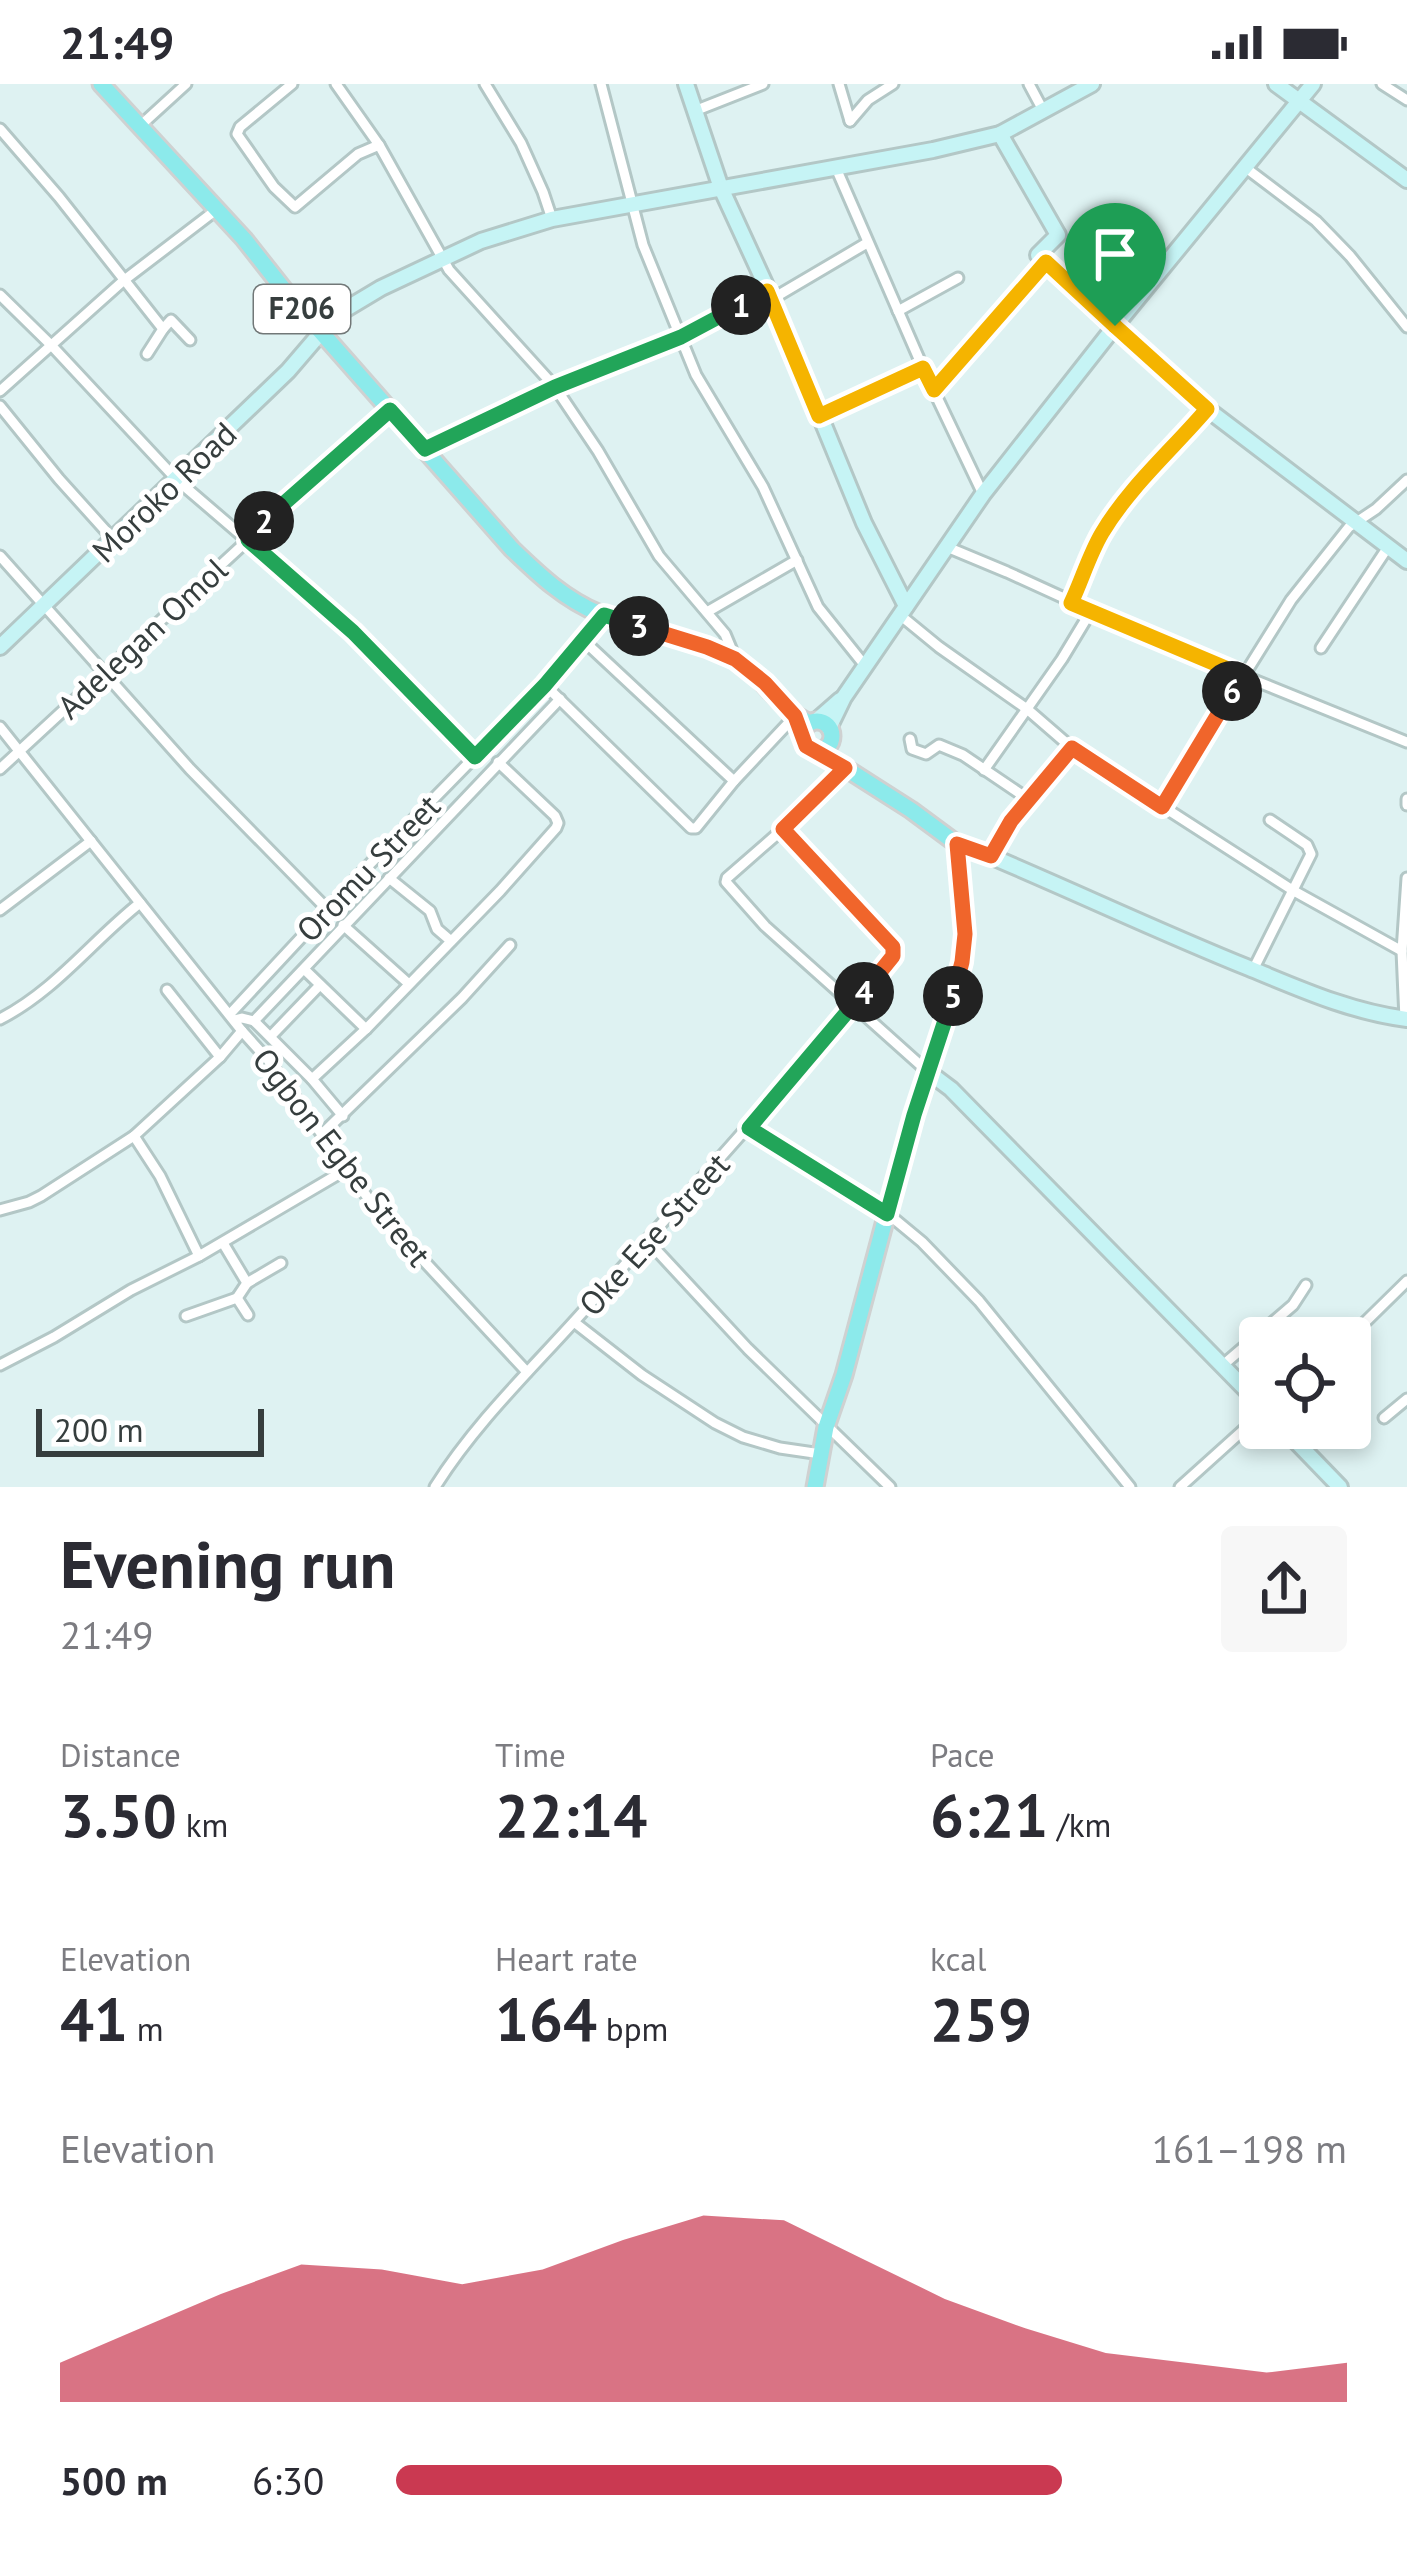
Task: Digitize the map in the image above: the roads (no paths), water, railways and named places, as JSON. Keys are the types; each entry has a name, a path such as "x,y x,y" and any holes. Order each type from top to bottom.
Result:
{"main road":[{"name":"F206","path":"105,85 506,543 554,588 604,615 735,659 814,730 844,766 957,844"},
{"path":"816,1484 826,1427 962,962 965,934 957,844"}],"street":[{"path":"140,126 186,84"},
{"path":"292,84 240,127 238,134 274,187 295,207 358,154 379,145"},
{"path":"336,84 379,145 456,279 555,387 659,556 725,634 735,659"},
{"path":"485,84 532,165 552,219"},
{"path":"601,84 643,245 696,375 764,487 818,607 866,667"},
{"path":"686,84 721,188 903,610 939,647 1027,709 1072,748 1294,891 1402,951"},
{"path":"697,110 764,84"},
{"path":"839,84 850,121 868,100 893,84"},
{"path":"1029,84 1044,112"},
{"name":"Moroko Road","path":"0,647 288,371 336,315 354,303 482,241 552,219 1000,134 1092,84"},
{"path":"1276,84 1407,180"},
{"path":"545,685 696,828 734,781 814,730 844,697 983,494 1313,84"},
{"path":"1382,84 1407,100"},
{"path":"0,129 163,329"},
{"path":"1000,134 1058,235 1038,254 1207,409 1407,561"},
{"path":"836,168 983,494"},
{"path":"1246,168 1316,220 1407,327"},
{"path":"0,391 123,281 216,210"},
{"path":"425,449 555,387 681,337 867,243"},
{"path":"934,390 1046,262"},
{"path":"898,311 958,278"},
{"path":"0,295 177,480 356,636 475,757"},
{"path":"147,354 171,320 190,340"},
{"path":"819,416 923,368"},
{"path":"0,406 114,540"},
{"path":"1071,603 1109,523 1207,409"},
{"name":"Adelegan Omol","path":"0,769 292,495 390,410"},
{"path":"1162,807 1291,600 1349,527 1407,480"},
{"path":"947,547 1407,742"},
{"path":"1321,648 1388,547"},
{"path":"0,556 224,804 327,909"},
{"path":"707,612 797,560"},
{"path":"984,770 1091,611"},
{"name":"Oromu Street","path":"232,1017 327,909 545,685 604,615"},
{"path":"584,640 734,781"},
{"path":"254,1021 560,699"},
{"path":"0,727 140,903 50,987 0,1019"},
{"path":"910,739 913,749 926,754 945,746 1028,799"},
{"path":"991,856 1011,821 1072,748"},
{"path":"312,1079 530,859 558,823 498,762"},
{"path":"844,766 727,878 728,886 852,1006 951,1089 1239,1382"},
{"path":"1253,970 1311,850 1270,820"},
{"name":"Oke Ese Street","path":"435,1487 454,1456 749,1128 894,952 783,829"},
{"path":"0,910 91,841"},
{"path":"957,844 1253,970 1351,1008 1406,1019 1402,951 1407,878"},
{"path":"389,878 430,911 437,929 451,941"},
{"name":"Ogbon Egbe Street","path":"140,903 268,1060 347,1169 424,1262 527,1372"},
{"path":"343,926 409,984"},
{"path":"323,1133 510,945"},
{"path":"304,970 366,1029"},
{"path":"271,1036 320,986"},
{"path":"167,990 220,1057"},
{"path":"232,1017 254,1021 271,1036 343,1116"},
{"path":"0,1210 41,1196 134,1136 242,1031"},
{"path":"749,1128 887,1214 922,1242 979,1301 1130,1487"},
{"path":"134,1136 160,1175 199,1256"},
{"path":"0,1365 347,1169"},
{"path":"646,1240 748,1349 890,1487"},
{"path":"223,1243 247,1283"},
{"path":"186,1316 237,1298 247,1283 281,1263"},
{"path":"1370,1317 1407,1281"},
{"path":"1223,1365 1293,1305 1306,1285"},
{"path":"237,1298 248,1315"},
{"path":"574,1322 715,1423 743,1438 821,1456"},
{"path":"1384,1418 1407,1399"},
{"path":"1180,1487 1239,1434"},
{"path":"1303,1449 1340,1487"}]}
